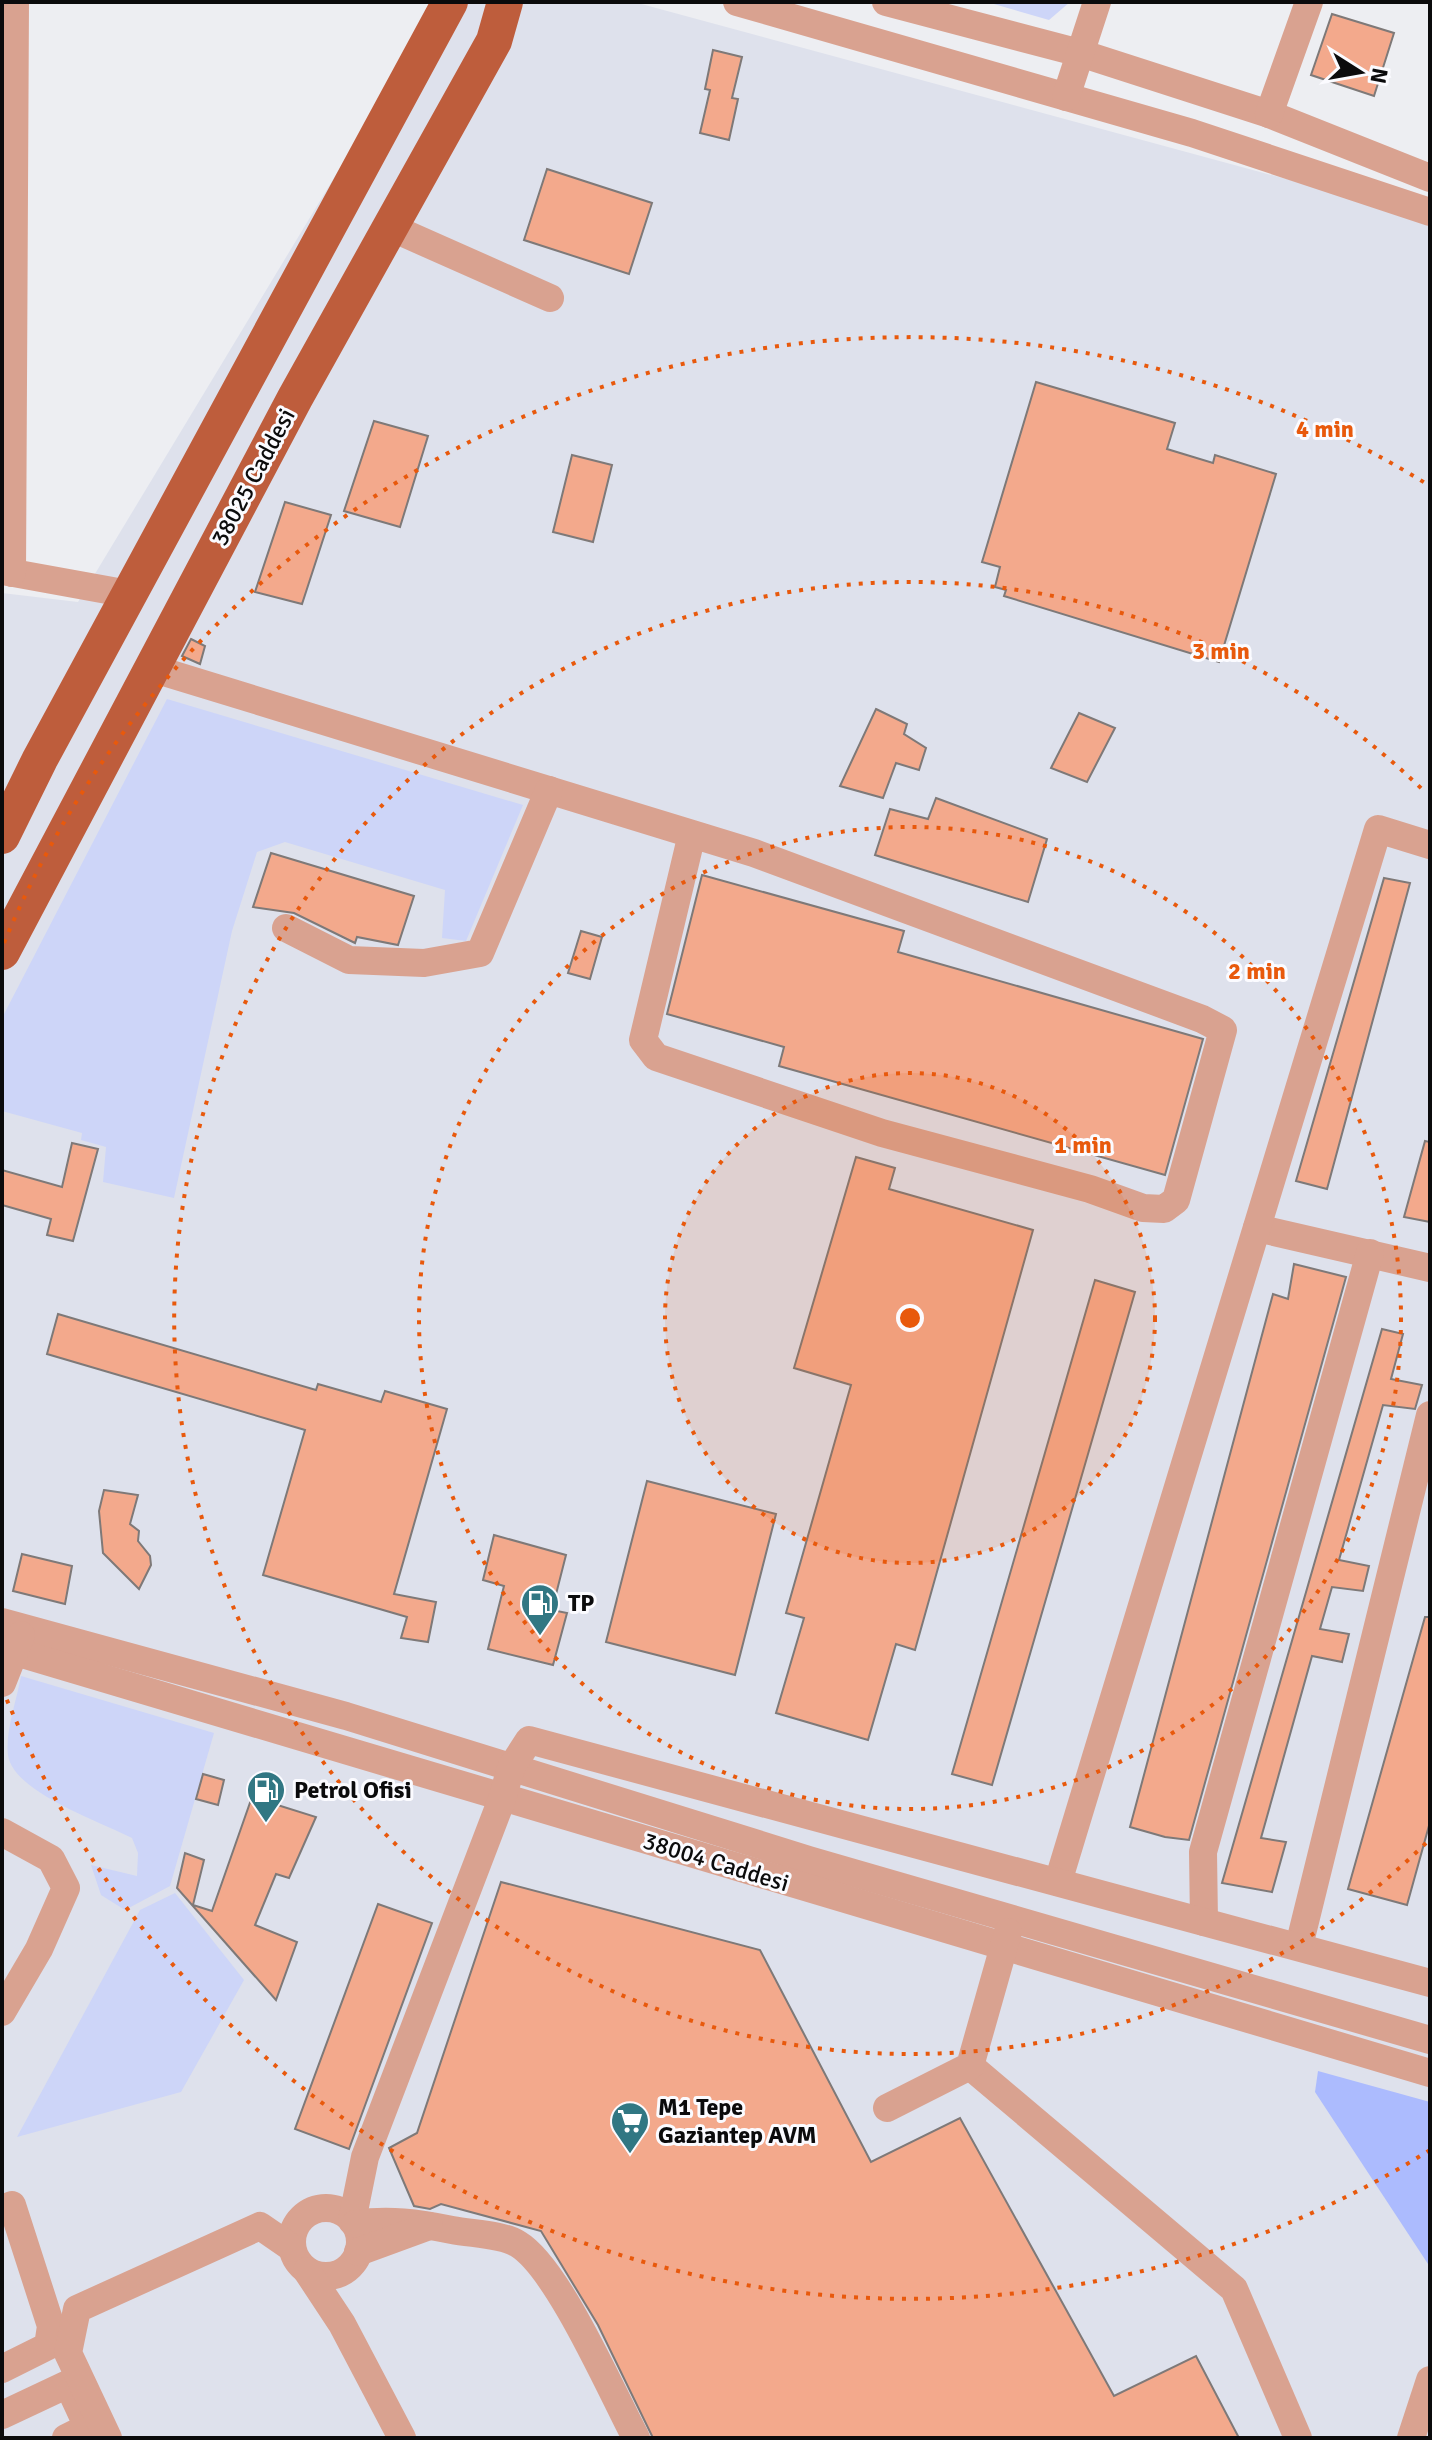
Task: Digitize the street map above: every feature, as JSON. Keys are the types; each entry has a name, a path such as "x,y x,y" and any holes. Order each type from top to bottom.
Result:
{"main road":[{"path":"2,836 129,594 450,2"},
{"name":"38025 Caddesi","path":"2,952 151,668 494,41 505,2"}],"street":[{"path":"15,2 7,572 129,594"},
{"path":"737,2 1261,155 1430,212"},
{"path":"886,2 1080,53 1269,114 1430,178"},
{"path":"1066,97 1097,2"},
{"path":"1269,114 1309,2"},
{"path":"390,227 550,298"},
{"path":"151,668 692,834 784,864 1202,1019 1223,1030 1176,1200 1164,1209 1143,1208 1090,1189 882,1133 656,1057 643,1040 692,834"},
{"path":"286,928 349,960 424,963 480,953 549,790"},
{"path":"1058,1882 1378,829 1430,845"},
{"path":"1257,1228 1430,1268"},
{"path":"1204,1922 1203,1852 1370,1253"},
{"path":"1299,1946 1430,1415"},
{"path":"2,1683 10,1638"},
{"name":"38004 Caddesi","path":"10,1638 346,1716 1013,1920 1430,2040"},
{"name":"38004 Caddesi","path":"10,1638 502,1799 1430,2073"},
{"path":"108,2438 68,2353 77,2309 260,2226 299,2260 329,2277 351,2266 365,2157 502,1799 511,1768 529,1740 1430,1983"},
{"path":"2,1832 51,1859 66,1888 39,1949 2,2012"},
{"path":"887,2108 970,2066 1002,1947 1013,1920"},
{"path":"970,2066 1234,2289 1298,2438"},
{"path":"365,2157 342,2187 299,2220 294,2229 299,2260 342,2324 402,2438"},
{"path":"2,2209 12,2205 51,2326 48,2346 2,2369"},
{"path":"317,2208 339,2210 356,2238 340,2297 342,2324"},
{"path":"356,2238 430,2226 516,2242 541,2264 636,2438"},
{"path":"1411,2438 1430,2380"},
{"path":"2,2415 68,2384 88,2427 66,2438"}],"shaded area":[{"path":"440,2 634,2 1430,218 1430,2438 2,2438 2,593 78,602"},
{"path":"987,2 1070,2 1049,20"},
{"path":"167,699 523,805 466,941 442,938 445,890 285,842 257,852 232,931 174,1198 103,1182 106,1147 81,1140 82,1133 2,1111 2,1018"},
{"path":"21,1676 214,1733 170,1886 125,1910 101,1895 91,1865 137,1876 138,1853 132,1838 41,1793 13,1768 8,1755 8,1736"},
{"path":"175,1893 244,1980 181,2092 17,2137 140,1910"},
{"path":"1318,2071 1430,2102 1430,2267 1315,2092"}],"building":[{"path":"1332,14 1394,33 1374,96 1311,75"},
{"path":"713,50 742,57 732,98 738,99 729,140 700,133 710,90 705,89"},
{"path":"547,169 652,203 629,274 524,240"},
{"path":"1036,382 1175,423 1167,449 1213,463 1215,455 1276,474 1219,662 1004,596 1006,590 995,587 1000,567 982,562"},
{"path":"374,421 428,436 400,527 344,511"},
{"path":"572,455 612,465 593,542 553,532"},
{"path":"285,502 331,515 302,604 255,592"},
{"path":"191,639 205,646 200,664 182,656"},
{"path":"876,709 907,724 904,734 926,748 919,770 896,763 883,798 840,786"},
{"path":"1079,713 1115,728 1087,782 1051,768"},
{"path":"936,798 1047,839 1028,902 875,855 890,809 928,819"},
{"path":"271,853 414,896 398,945 357,937 355,943 294,913 253,907"},
{"path":"702,875 904,931 898,952 1203,1039 1165,1175 779,1066 784,1047 667,1014"},
{"path":"1384,878 1410,883 1327,1189 1296,1181"},
{"path":"581,931 602,937 590,979 568,973"},
{"path":"1425,1141 1430,1142 1430,1222 1404,1217"},
{"path":"72,1143 98,1149 73,1241 47,1235 51,1219 2,1205 2,1170 62,1187"},
{"path":"856,1157 895,1168 889,1189 1033,1230 915,1650 896,1644 868,1740 776,1713 804,1618 786,1613 851,1385 794,1368"},
{"path":"1294,1264 1346,1277 1189,1840 1165,1837 1130,1827 1273,1294 1288,1299"},
{"path":"1095,1280 1135,1292 992,1785 952,1774"},
{"path":"58,1314 316,1390 318,1384 381,1402 385,1391 447,1409 394,1594 436,1602 428,1642 401,1638 407,1617 263,1575 305,1430 47,1354"},
{"path":"1382,1329 1403,1334 1391,1379 1422,1385 1415,1409 1383,1405 1339,1560 1369,1566 1363,1591 1332,1587 1320,1629 1349,1634 1342,1662 1312,1656 1261,1838 1286,1842 1272,1892 1222,1883"},
{"path":"647,1481 776,1514 735,1675 606,1642"},
{"path":"104,1490 138,1495 130,1524 139,1531 138,1541 150,1556 151,1565 139,1589 103,1553 99,1511"},
{"path":"494,1535 566,1555 552,1610 567,1613 553,1665 488,1649 504,1586 483,1580"},
{"path":"22,1554 72,1566 65,1604 13,1591"},
{"path":"1425,1617 1430,1617 1430,1822 1407,1905 1348,1889"},
{"path":"203,1774 224,1780 218,1805 196,1799"},
{"path":"252,1797 316,1817 289,1878 276,1874 255,1925 297,1942 276,2000 177,1888 185,1853 204,1860 193,1905 212,1911"},
{"name":"M1 Tepe Gaziantep AVM","path":"501,1882 760,1950 871,2162 960,2118 1114,2396 1196,2356 1239,2438 653,2438 598,2325 541,2231 441,2204 430,2209 414,2206 389,2148 417,2133"},
{"path":"378,1904 432,1923 349,2149 295,2129"}],"place":[{"name":"TP","path":"540,1637"},
{"name":"Petrol Ofisi","path":"266,1824"},
{"name":"M1 Tepe Gaziantep AVM","path":"630,2155"}]}
